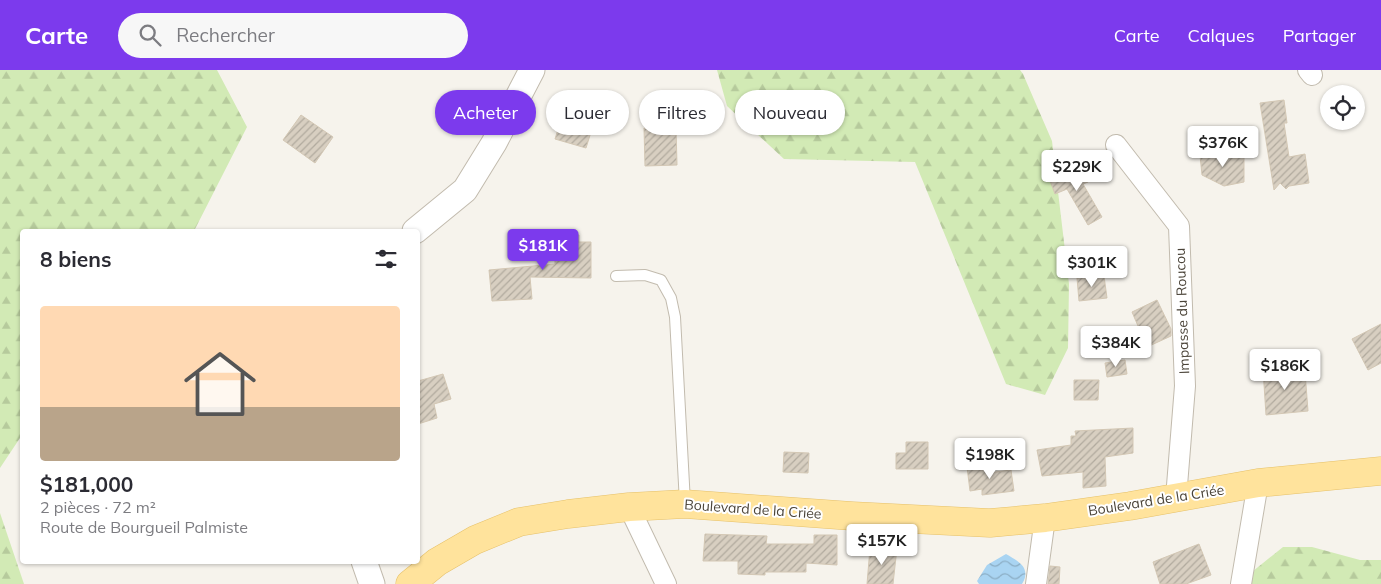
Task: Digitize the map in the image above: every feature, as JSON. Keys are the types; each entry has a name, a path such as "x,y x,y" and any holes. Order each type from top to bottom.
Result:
{"main road":[{"name":"Boulevard de la Criée","path":"410,584 437,562 475,540 519,522 568,514 629,507 685,504 852,516 981,522 1045,518 1176,498 1258,482 1381,471"}],"street":[{"path":"417,229 465,190 494,143 532,70"},
{"name":"Impasse du Roucou","path":"1116,145 1179,226 1185,386 1176,498"},
{"path":"1241,584 1258,482"},
{"path":"629,507 666,584"},
{"path":"1036,584 1045,518"},
{"path":"365,564 372,584"}],"lane":[{"path":"616,276 645,275 662,280 672,298 675,317 685,504"}],"green space":[{"path":"0,70 217,70 247,127 195,229 20,229 20,438 0,468"},
{"path":"717,70 1020,70 1052,141 1069,284 1068,348 1045,395 1006,384 915,162 784,159 758,135 845,135 845,90 735,90 735,113 727,106 725,90 723,90"},
{"path":"0,513 24,584 0,584"},
{"path":"1283,547 1312,547 1360,560 1381,560 1381,584 1237,584"}],"water":[{"path":"1006,554 1019,562 1024,569 1025,578 1022,584 979,584 977,581 987,565"}],"building":[{"path":"1284,100 1287,123 1284,123 1289,157 1305,154 1309,183 1289,186 1286,189 1280,183 1274,190 1260,103"},
{"path":"301,115 333,137 315,163 283,140"},
{"path":"556,135 590,135 586,148 555,139"},
{"path":"644,135 676,135 677,165 645,166"},
{"path":"1231,150 1231,157 1244,157 1244,182 1224,186 1202,175 1200,155"},
{"path":"1082,164 1088,182 1083,184 1102,217 1088,225 1067,189 1055,194 1049,178 1067,172 1065,169"},
{"path":"566,235 579,235 579,242 591,242 591,278 530,277 532,299 492,301 489,270 555,264 555,242 566,242"},
{"path":"1104,276 1107,298 1079,301 1077,278"},
{"path":"1157,300 1171,329 1171,336 1147,347 1132,312"},
{"path":"1381,324 1381,363 1368,370 1352,339"},
{"path":"1113,329 1114,344 1091,347 1090,331"},
{"path":"1125,360 1127,374 1107,377 1105,363"},
{"path":"1295,366 1295,373 1305,372 1308,411 1266,415 1263,369"},
{"path":"443,374 451,399 434,404 437,418 420,423 420,380"},
{"path":"1074,380 1099,380 1098,400 1074,400"},
{"path":"1133,428 1133,453 1105,457 1106,486 1083,488 1083,472 1042,476 1037,450 1071,445 1071,436 1076,436 1075,431"},
{"path":"906,442 928,442 928,469 896,469 896,453 906,453"},
{"path":"784,452 809,453 808,473 783,472"},
{"path":"987,464 988,473 1011,470 1014,491 982,495 982,489 970,491 967,467"},
{"path":"705,534 767,536 766,544 814,544 814,535 837,535 837,565 806,563 806,572 765,572 765,575 738,574 738,561 703,561"},
{"path":"1199,544 1211,575 1186,584 1160,584 1153,562"},
{"path":"870,548 897,548 893,584 867,584"},
{"path":"1050,566 1060,567 1059,584 1048,584"}]}
